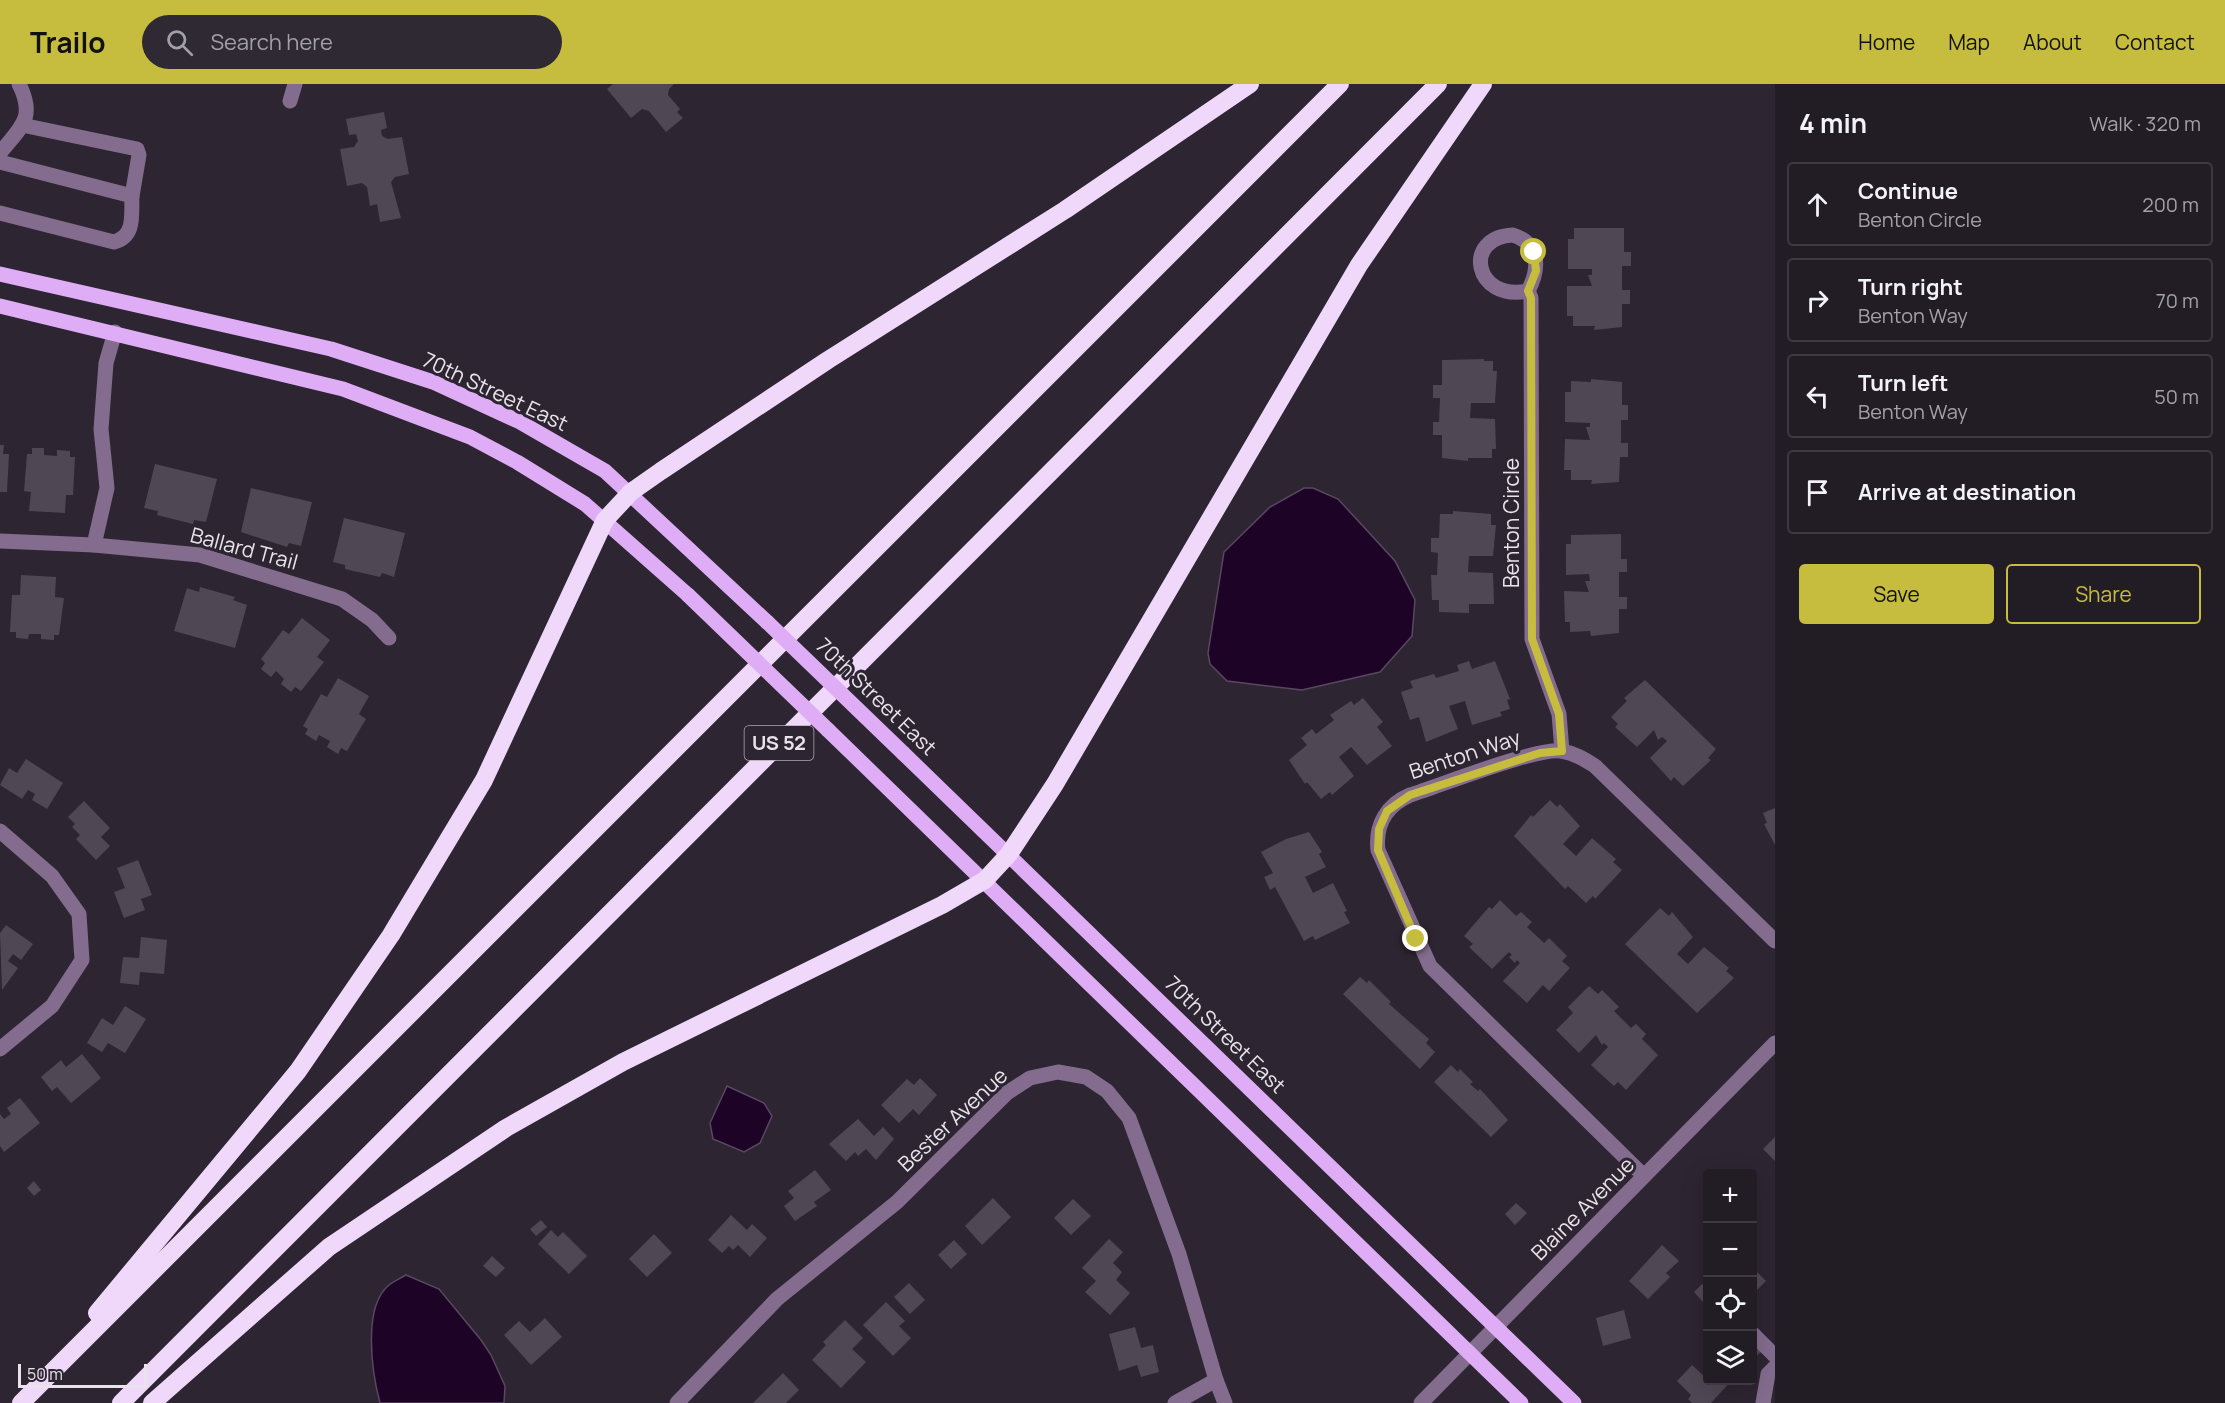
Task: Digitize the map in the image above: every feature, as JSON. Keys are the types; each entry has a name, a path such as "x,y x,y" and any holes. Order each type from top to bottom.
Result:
{"highway":[{"path":"24,1400 298,1071 346,1004 392,935 484,780 605,520 631,492 828,360 1065,210 1250,84"},
{"path":"24,1400 1340,84"},
{"name":"US 52","path":"120,1403 1438,84"},
{"path":"152,1403 329,1247 506,1128 623,1062 942,905 985,880 1009,854 1054,784 1359,265 1483,84"}],"main road":[{"name":"70th Street East","path":"0,274 331,350 432,382 520,422 605,471 631,492 1009,854 1574,1403"},
{"path":"0,306 343,389 470,437 571,494 605,520 688,595 985,880 1521,1403"}],"street":[{"path":"0,153 27,119 27,99 19,84"},
{"path":"290,101 295,84"},
{"path":"0,213 114,242 122,240 130,230 132,196 139,154 137,149 22,125"},
{"path":"0,162 132,196"},
{"name":"Benton Circle","path":"1528,291 1531,298 1532,639 1559,714 1562,751"},
{"path":"94,545 108,488 101,429 106,363 115,332"},
{"name":"Ballard Trail","path":"0,541 94,545 200,555 342,599 372,620 389,638"},
{"path":"1562,751 1582,757 1595,766 1775,941"},
{"name":"Benton Way","path":"1562,751 1540,753 1401,799 1382,820 1377,840 1378,850 1430,966 1644,1176"},
{"path":"0,831 52,876 79,914 82,960 52,1006 0,1049"},
{"name":"Blaine Avenue","path":"1421,1403 1775,1043"},
{"name":"Bester Avenue","path":"677,1403 777,1299 897,1202 1007,1093 1030,1078 1058,1072 1086,1077 1107,1091 1129,1118 1179,1254 1216,1380 1225,1403"},
{"path":"1757,1338 1775,1356"},
{"path":"1763,1403 1768,1374 1775,1367"},
{"path":"1175,1403 1216,1380"}],"shaded area":[{"path":"1304,488 1313,488 1338,499 1395,561 1415,600 1412,636 1380,672 1302,690 1227,681 1210,664 1208,653 1224,552 1270,507"},
{"path":"727,1086 764,1103 772,1116 760,1143 744,1152 713,1139 710,1123"},
{"path":"406,1275 439,1289 481,1340 491,1355 505,1386 504,1403 380,1403 374,1375 371,1341 375,1308 389,1285"}],"building":[{"path":"613,84 674,84 669,89 668,95 680,109 677,112 683,118 666,132 649,111 642,109 631,118 607,89"},
{"path":"384,112 387,128 381,130 382,136 388,139 402,137 409,174 395,177 391,182 401,218 380,222 377,204 370,206 367,187 362,183 347,186 340,149 354,147 358,141 356,134 349,135 346,119"},
{"path":"1574,228 1624,228 1624,252 1631,252 1631,266 1622,266 1622,290 1630,290 1630,304 1622,304 1622,327 1594,330 1595,326 1573,326 1573,316 1567,316 1567,286 1592,286 1588,275 1592,275 1592,269 1568,269 1568,239 1574,239"},
{"path":"1484,359 1484,361 1493,361 1493,371 1497,371 1495,403 1471,403 1470,418 1495,419 1496,449 1492,449 1492,458 1468,458 1468,461 1442,458 1442,435 1433,435 1433,422 1439,422 1440,398 1433,398 1433,385 1442,385 1442,360"},
{"path":"1591,379 1622,382 1622,405 1628,405 1628,420 1621,420 1621,443 1628,443 1628,457 1620,457 1619,482 1591,484 1592,480 1571,480 1571,470 1564,470 1565,439 1590,440 1586,427 1590,427 1590,423 1565,422 1565,392 1571,392 1571,381 1591,382"},
{"path":"0,445 4,445 3,454 9,454 7,492 0,492"},
{"path":"32,448 44,448 44,455 57,456 57,450 70,451 70,457 75,457 73,495 66,495 65,513 29,511 31,492 24,491 27,454 32,454"},
{"path":"155,464 217,479 206,522 194,520 193,524 157,515 158,511 144,508"},
{"path":"251,488 312,502 301,546 289,543 287,547 241,532"},
{"path":"1453,511 1491,514 1491,525 1496,525 1493,556 1469,556 1468,572 1493,573 1494,604 1469,604 1469,613 1439,612 1439,600 1432,600 1431,575 1437,575 1438,553 1431,552 1431,538 1439,538 1440,514 1453,514"},
{"path":"344,518 405,533 394,577 382,573 380,577 345,569 345,565 333,562"},
{"path":"1621,534 1621,559 1627,559 1627,572 1619,572 1619,597 1627,597 1627,609 1619,609 1619,633 1591,636 1590,631 1570,632 1570,622 1565,622 1564,591 1589,592 1585,581 1590,581 1589,574 1566,575 1566,544 1571,544 1571,535"},
{"path":"21,575 56,577 55,597 64,598 59,635 54,635 54,640 41,639 41,634 29,634 28,639 16,638 16,632 10,632 12,595 20,595"},
{"path":"200,587 235,597 233,600 247,605 235,648 174,631 187,588 199,592"},
{"path":"302,618 330,640 317,657 324,662 301,691 295,687 291,692 281,684 284,679 276,671 271,677 261,669 265,663 261,659 283,630 289,634"},
{"path":"1469,661 1472,669 1495,661 1510,699 1507,700 1510,709 1500,712 1502,716 1472,725 1465,701 1449,706 1458,729 1426,742 1419,717 1410,720 1401,692 1413,688 1410,681 1434,674 1436,678 1459,671 1457,665"},
{"path":"338,678 369,696 359,714 366,719 347,751 341,748 338,754 327,747 330,741 319,735 316,741 305,734 308,729 303,726 321,694 327,697"},
{"path":"1645,680 1716,749 1708,758 1711,760 1683,786 1674,777 1671,781 1650,758 1667,741 1662,737 1658,740 1654,730 1637,747 1615,727 1618,724 1611,717 1627,701 1624,698"},
{"path":"1363,698 1383,722 1377,727 1392,746 1367,765 1351,747 1339,757 1354,776 1332,795 1330,792 1321,799 1307,782 1305,784 1289,760 1307,745 1301,738 1312,729 1316,734 1334,720 1330,715 1351,701 1354,705"},
{"path":"26,759 63,783 47,809 32,800 35,794 28,790 22,799 0,785 9,768 17,773"},
{"path":"1550,800 1557,807 1560,804 1580,826 1563,844 1576,856 1592,838 1616,859 1613,862 1622,870 1595,899 1593,896 1586,903 1568,886 1565,889 1514,836 1531,815 1533,817"},
{"path":"84,801 110,828 101,837 110,846 96,860 76,839 80,835 72,827 75,824 68,817"},
{"path":"1775,808 1775,845 1764,824 1767,823 1763,813"},
{"path":"1309,832 1322,852 1319,854 1326,867 1305,877 1313,893 1333,883 1347,911 1344,912 1350,923 1315,940 1313,936 1304,941 1275,887 1270,890 1264,877 1273,873 1261,852 1286,839"},
{"path":"138,860 152,895 141,899 145,910 124,918 114,892 125,888 117,868"},
{"path":"1500,900 1516,916 1521,912 1532,922 1527,927 1544,943 1549,938 1567,956 1562,961 1570,968 1549,991 1543,985 1527,1003 1503,981 1520,963 1517,960 1515,963 1509,957 1512,955 1509,952 1492,969 1469,947 1473,944 1464,936 1489,907 1492,909"},
{"path":"1660,908 1669,916 1672,912 1693,937 1677,954 1688,964 1704,947 1729,968 1726,971 1734,978 1697,1013 1625,944"},
{"path":"6,925 33,944 21,960 13,954 8,961 18,968 2,990 0,933"},
{"path":"141,937 167,940 164,974 140,972 139,985 120,983 123,957 139,958"},
{"path":"1360,977 1367,983 1369,980 1391,1002 1389,1004 1429,1039 1426,1043 1435,1052 1420,1069 1343,994"},
{"path":"1589,986 1598,994 1602,990 1619,1007 1614,1011 1631,1028 1636,1024 1646,1034 1642,1039 1658,1055 1626,1090 1618,1082 1614,1086 1591,1065 1608,1047 1604,1043 1602,1045 1596,1035 1579,1053 1556,1030 1573,1013 1568,1007"},
{"path":"125,1006 146,1019 125,1053 108,1043 102,1052 87,1043 102,1018 113,1025"},
{"path":"82,1054 101,1078 71,1103 57,1087 52,1091 41,1077 61,1060 66,1067"},
{"path":"1451,1065 1458,1072 1460,1069 1473,1082 1470,1084 1478,1091 1480,1089 1508,1120 1491,1137 1434,1082"},
{"path":"920,1078 937,1095 919,1115 913,1109 899,1123 881,1105 907,1079 914,1085"},
{"path":"20,1098 40,1123 4,1152 0,1146 0,1114 4,1119 11,1114 7,1108"},
{"path":"858,1119 874,1136 883,1127 894,1139 876,1160 866,1149 858,1156 855,1152 846,1161 829,1144"},
{"path":"1775,1137 1775,1161 1763,1149"},
{"path":"815,1170 831,1190 814,1202 817,1206 795,1221 784,1206 794,1198 788,1191"},
{"path":"34,1181 41,1190 34,1196 27,1188"},
{"path":"993,1198 1011,1217 982,1245 965,1226"},
{"path":"1073,1199 1091,1216 1071,1235 1054,1218"},
{"path":"1516,1203 1527,1213 1515,1225 1505,1214"},
{"path":"731,1215 747,1230 752,1224 767,1238 750,1257 738,1245 733,1250 729,1246 722,1253 708,1240"},
{"path":"541,1220 547,1227 536,1236 530,1229"},
{"path":"551,1230 558,1237 563,1232 587,1256 569,1274 538,1244"},
{"path":"654,1234 672,1253 647,1277 629,1259"},
{"path":"1109,1239 1123,1252 1113,1263 1122,1272 1116,1280 1130,1293 1110,1315 1085,1292 1096,1281 1082,1268"},
{"path":"954,1240 967,1254 951,1269 938,1255"},
{"path":"1662,1245 1679,1261 1666,1273 1670,1277 1648,1299 1629,1281"},
{"path":"492,1256 505,1268 496,1277 483,1266"},
{"path":"1757,1272 1766,1281 1757,1290"},
{"path":"909,1283 925,1300 910,1314 894,1297"},
{"path":"1703,1285 1703,1302 1694,1292"},
{"path":"886,1302 905,1321 899,1326 911,1338 893,1356 863,1325"},
{"path":"1624,1310 1631,1338 1603,1346 1596,1318"},
{"path":"545,1318 562,1337 531,1365 504,1335 519,1321 530,1332"},
{"path":"845,1320 863,1338 852,1349 866,1362 841,1388 812,1360 826,1345 823,1342"},
{"path":"1135,1327 1141,1348 1153,1345 1159,1372 1141,1377 1137,1365 1119,1371 1109,1334"},
{"path":"1757,1346 1762,1351 1757,1356"},
{"path":"1692,1365 1703,1375 1703,1385 1727,1385 1711,1403 1692,1403 1688,1399 1691,1395 1677,1381"},
{"path":"783,1373 799,1390 786,1403 753,1403"}],"route":[{"path":"1416,939 1378,850 1379,829 1387,811 1401,799 1410,795 1540,753 1562,751 1559,714 1532,639 1531,298 1528,291 1536,271 1537,262 1534,252"}]}
